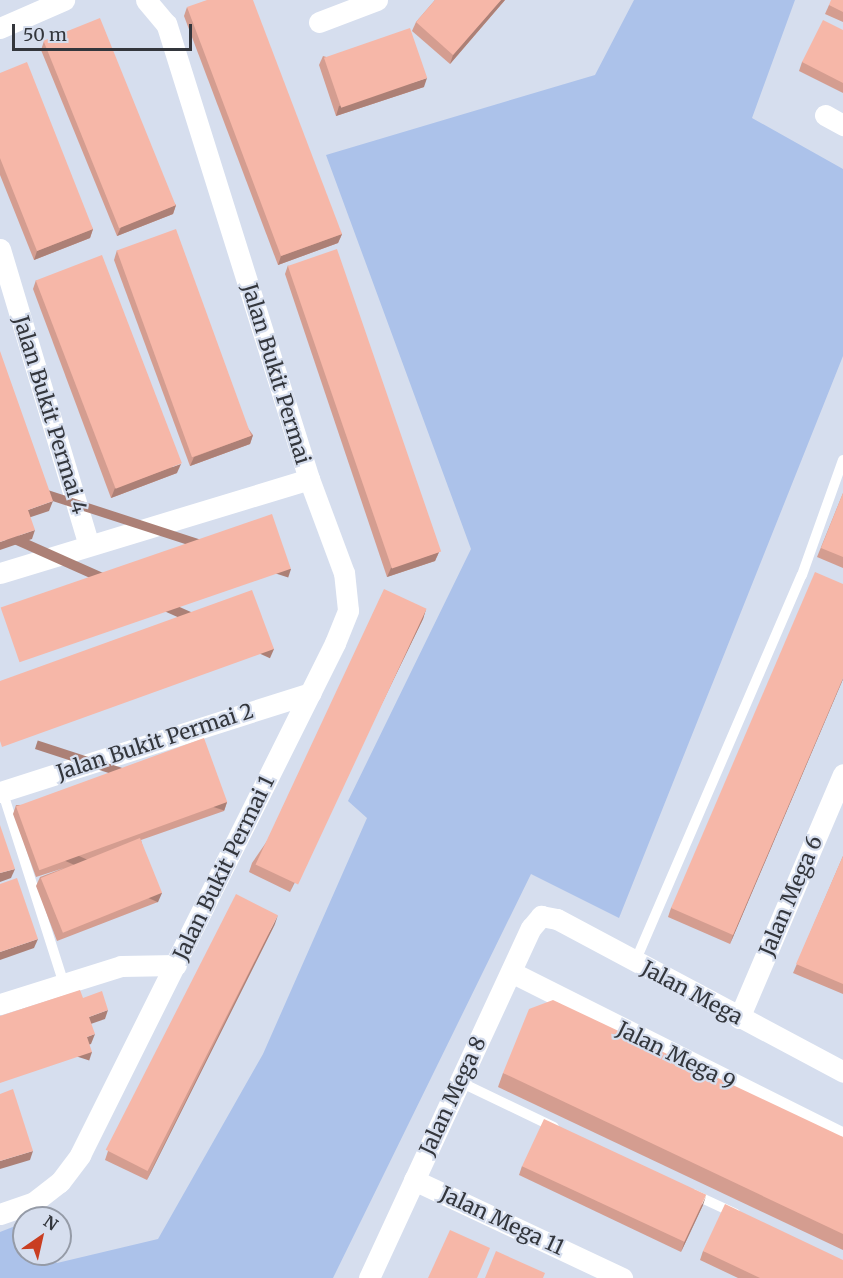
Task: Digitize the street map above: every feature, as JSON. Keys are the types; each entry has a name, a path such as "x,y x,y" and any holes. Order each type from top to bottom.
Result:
{"street":[{"path":"0,28 64,0"},
{"name":"Jalan Bukit Permai","path":"0,573 309,479 166,24 146,0"},
{"path":"319,22 377,0"},
{"name":"Jalan Bukit Permai 4","path":"0,249 89,545"},
{"name":"Jalan Bukit Permai 1","path":"0,1214 34,1202 60,1182 80,1155 343,626 348,591 309,479"},
{"name":"Jalan Bukit Permai 2","path":"1,789 311,693"},
{"name":"Jalan Mega 6","path":"739,1018 843,774"},
{"name":"Jalan Mega","path":"541,916 557,919 843,1072"},
{"name":"Jalan Mega 8","path":"369,1278 511,972 541,916"},
{"path":"0,1004 121,966 176,965"},
{"name":"Jalan Mega 9","path":"511,972 843,1138"},
{"name":"Jalan Mega 11","path":"414,1180 609,1275"}],"lane":[{"path":"634,962 807,577 843,460"},
{"path":"1,789 64,984"},
{"path":"460,1082 566,1133"},
{"path":"683,1189 747,1220"}],"shaded area":[{"path":"634,0 795,0 752,118 843,169 843,356 619,918 531,874 333,1278 0,1278 0,1232 12,1227 12,1266 72,1266 72,1259 158,1239 263,1054 367,818 348,801 471,549 326,155 595,75"}],"building":[{"path":"207,0 253,0 342,234 281,256 187,7"},
{"path":"435,0 501,0 453,55 416,22"},
{"path":"831,0 843,0 843,12 829,5"},
{"path":"100,18 176,205 119,228 43,41"},
{"path":"823,20 843,30 843,83 802,62"},
{"path":"410,28 427,78 341,108 324,58"},
{"path":"27,62 93,229 37,251 0,158 0,73"},
{"path":"176,229 251,436 192,457 117,251"},
{"path":"337,249 441,552 392,568 288,266"},
{"path":"102,255 182,463 116,489 36,280"},
{"path":"0,351 53,501 28,510 35,530 0,542"},
{"path":"843,493 843,557 821,548"},
{"path":"272,514 291,569 20,662 1,607"},
{"path":"815,572 843,584 843,678 733,935 671,908"},
{"path":"384,589 427,609 298,884 256,865"},
{"path":"252,590 274,649 2,747 0,741 0,681"},
{"path":"204,738 227,802 39,870 16,806"},
{"path":"0,825 15,869 0,873"},
{"path":"140,838 162,893 63,933 41,878"},
{"path":"843,856 843,984 796,964"},
{"path":"17,878 38,939 0,952 0,884"},
{"path":"236,894 278,915 148,1171 106,1150"},
{"path":"80,990 83,998 102,991 108,1010 89,1017 95,1034 87,1037 92,1052 0,1083 0,1016"},
{"path":"553,1000 843,1137 843,1234 503,1073 529,1009"},
{"path":"13,1089 33,1151 0,1161 0,1094"},
{"path":"544,1119 706,1195 684,1242 522,1166"},
{"path":"725,1204 843,1260 843,1278 760,1278 703,1251"},
{"path":"450,1230 490,1248 477,1278 428,1278"},
{"path":"496,1251 545,1273 543,1278 485,1278"}]}
